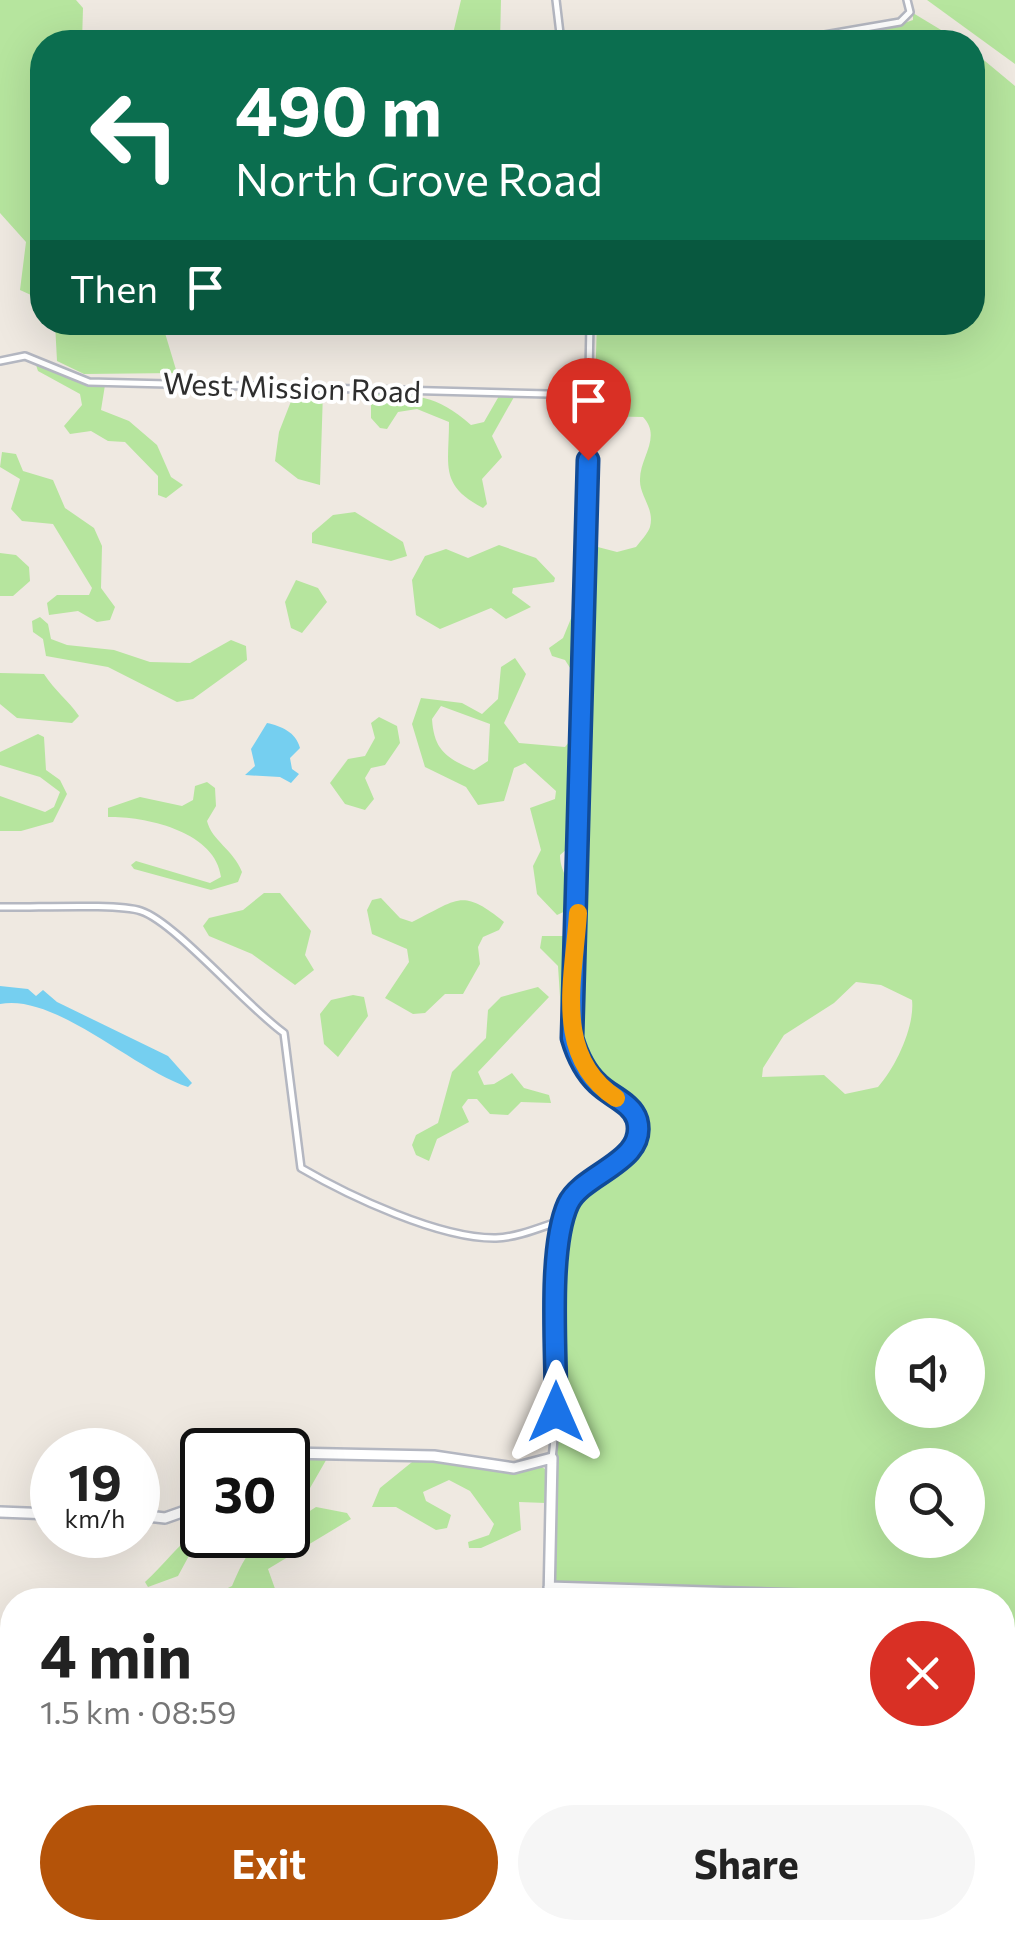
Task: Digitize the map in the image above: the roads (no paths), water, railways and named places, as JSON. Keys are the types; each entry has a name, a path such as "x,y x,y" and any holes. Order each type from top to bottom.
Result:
{"street":[{"path":"556,0 560,30"},
{"path":"854,30 900,22 910,12 906,0"},
{"path":"580,1588 548,1587 563,1220 581,1184 626,1154 638,1135 638,1123 625,1104 596,1083 572,1038 590,335"},
{"name":"West Mission Road","path":"0,361 26,356 90,382 589,395"},
{"path":"0,907 140,910 164,924 256,1013 284,1034 301,1168 340,1191 399,1216 492,1238 563,1220"},
{"path":"310,1453 434,1456 514,1468 552,1458"},
{"path":"0,1512 30,1513"}],"water":[{"path":"267,723 287,731 298,742 300,748 290,758 292,769 299,774 291,783 280,777 245,775 255,766 251,749"},
{"path":"0,986 28,989 36,996 43,990 57,1002 168,1056 192,1083 188,1087 166,1078 45,1010 0,1004"}]}
